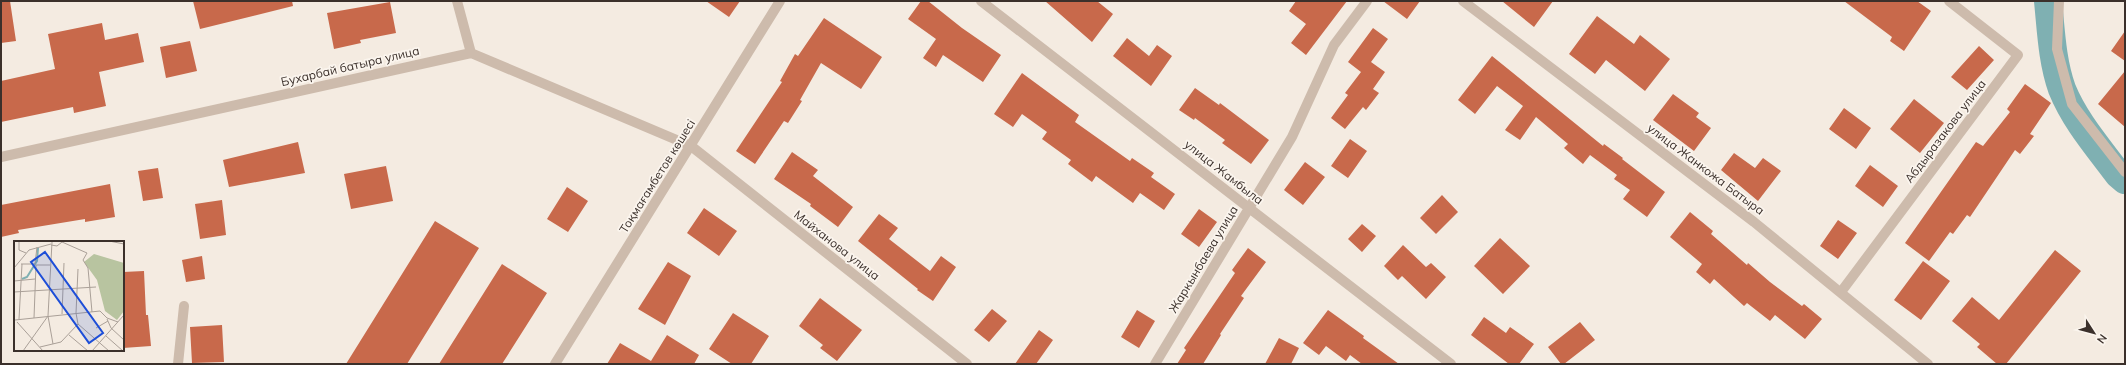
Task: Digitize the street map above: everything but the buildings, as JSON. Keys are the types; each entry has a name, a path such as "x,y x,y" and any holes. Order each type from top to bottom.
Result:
{"street":[{"path":"457,1 471,52 691,146"},
{"name":"Тоқмағамбетов көшесі","path":"555,364 780,1"},
{"name":"улица Жамбыла","path":"981,1 1451,364"},
{"name":"Жаркынбаева улица","path":"1155,364 1292,137 1334,46 1368,1"},
{"name":"улица Жанкожа Батыра","path":"1463,1 1754,222 1928,364"},
{"name":"Абдыразакова улица","path":"1840,292 2018,55 1949,1"},
{"path":"2059,1 2057,49 2072,104 2125,172"},
{"name":"Бухарбай батыра улица","path":"1,157 471,52"},
{"name":"Майханова улица","path":"691,146 967,364"},
{"path":"178,364 184,306"}],"waterway":[{"path":"2048,1 2056,68 2067,101 2087,133 2118,174 2125,180"}]}
